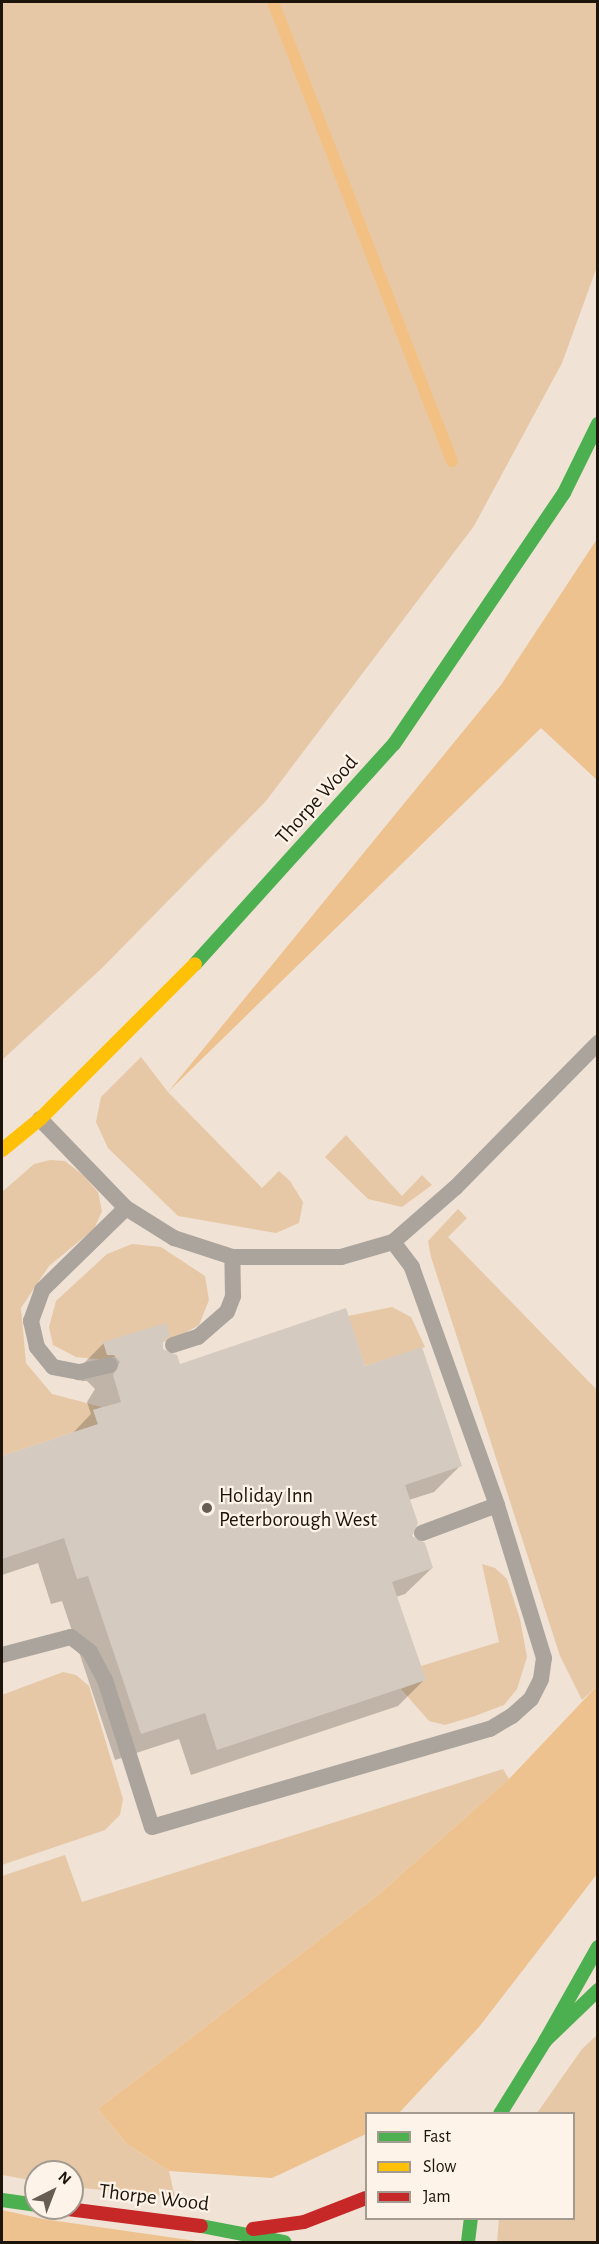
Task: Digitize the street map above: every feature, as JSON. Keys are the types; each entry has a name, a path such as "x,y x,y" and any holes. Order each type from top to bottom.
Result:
{"main road":[{"name":"Thorpe Wood","path":"2,1150 40,1119 231,928 394,744 564,494 597,424"},
{"path":"501,2112 597,1947"},
{"path":"544,2041 597,1990"},
{"path":"491,2112 506,2100"},
{"name":"Thorpe Wood","path":"242,2231 304,2222 365,2198"},
{"path":"2,2199 24,2203"},
{"name":"Thorpe Wood","path":"84,2211 242,2231 284,2242"},
{"path":"468,2242 471,2220"}],"lane":[{"path":"40,1119 126,1208 174,1238 232,1257 341,1257 393,1242 455,1188 597,1043"},
{"path":"110,1365 79,1372 53,1367 37,1347 31,1321 42,1290 126,1208"},
{"path":"2,1655 71,1637 90,1652 105,1680 152,1827 490,1729 531,1699 541,1679 544,1658 497,1505 412,1267 393,1242"},
{"path":"173,1345 198,1337 227,1312 233,1296 232,1257"},
{"path":"422,1533 497,1505"}],"shaded area":[{"path":"2,2 597,2 598,264 562,363 474,526 266,801 102,968 2,1060"},
{"path":"597,539 597,780 541,728 168,1092 501,685"},
{"path":"141,1057 168,1092 262,1188 279,1171 290,1181 303,1202 299,1223 276,1233 178,1216 108,1148 96,1122 101,1097"},
{"path":"346,1135 402,1196 422,1175 432,1185 402,1207 368,1199 325,1157"},
{"path":"50,1160 65,1161 83,1175 98,1192 102,1211 94,1229 49,1266 21,1308 26,1363 52,1394 102,1407 93,1410 100,1431 86,1428 2,1456 2,1192 34,1164"},
{"path":"458,1209 467,1218 448,1237 597,1390 597,1686 582,1700 560,1656 431,1257 428,1241"},
{"path":"132,1244 161,1247 205,1276 209,1300 199,1325 176,1338 104,1360 76,1357 53,1345 49,1327 56,1301 107,1254"},
{"path":"392,1307 411,1317 425,1347 365,1366 348,1316"},
{"path":"482,1564 495,1568 507,1579 520,1619 527,1657 517,1689 504,1705 475,1716 445,1725 429,1721 401,1689 425,1680 421,1666 499,1642"},
{"path":"63,1672 76,1675 89,1686 123,1799 120,1815 105,1830 2,1865 2,1695"},
{"path":"597,1686 597,1874 479,2027 400,2112 365,2112 365,2134 272,2178 169,2171 127,2144 98,2109 378,1895 509,1779"},
{"path":"503,1769 509,1779 378,1895 98,2109 127,2144 169,2171 175,2197 84,2188 84,2160 24,2160 24,2179 2,2175 2,1876 65,1855 82,1902"},
{"path":"597,2035 597,2242 497,2242 499,2220 575,2220 575,2112 538,2112 582,2049"},
{"path":"2,2210 24,2215 24,2220 50,2220 203,2242 2,2242"}],"building":[{"name":"Holiday Inn Peterborough West","path":"346,1308 365,1366 422,1347 462,1466 405,1485 418,1523 412,1536 425,1543 433,1568 392,1582 426,1680 217,1750 205,1713 141,1734 88,1576 77,1579 64,1538 2,1559 2,1456 98,1424 93,1410 121,1402 113,1375 120,1362 114,1355 107,1355 103,1342 166,1323 170,1335 163,1342 163,1349 177,1355 180,1364"}],"waterway":[{"path":"273,2 452,461"}],"traffic: fast":[{"path":"195,964 394,744 564,493 598,424"},
{"path":"545,2041 598,1947"},
{"path":"501,2112 545,2041 598,1990"},
{"path":"2,2200 24,2203"},
{"path":"468,2242 471,2220"},
{"path":"201,2226 284,2242"}],"traffic: slow":[{"path":"2,1150 40,1119 195,964"}],"traffic: jam":[{"path":"253,2229 304,2222 365,2198"},
{"path":"84,2211 201,2226"}],"place":[{"name":"Holiday Inn Peterborough West","path":"207,1508"}]}
